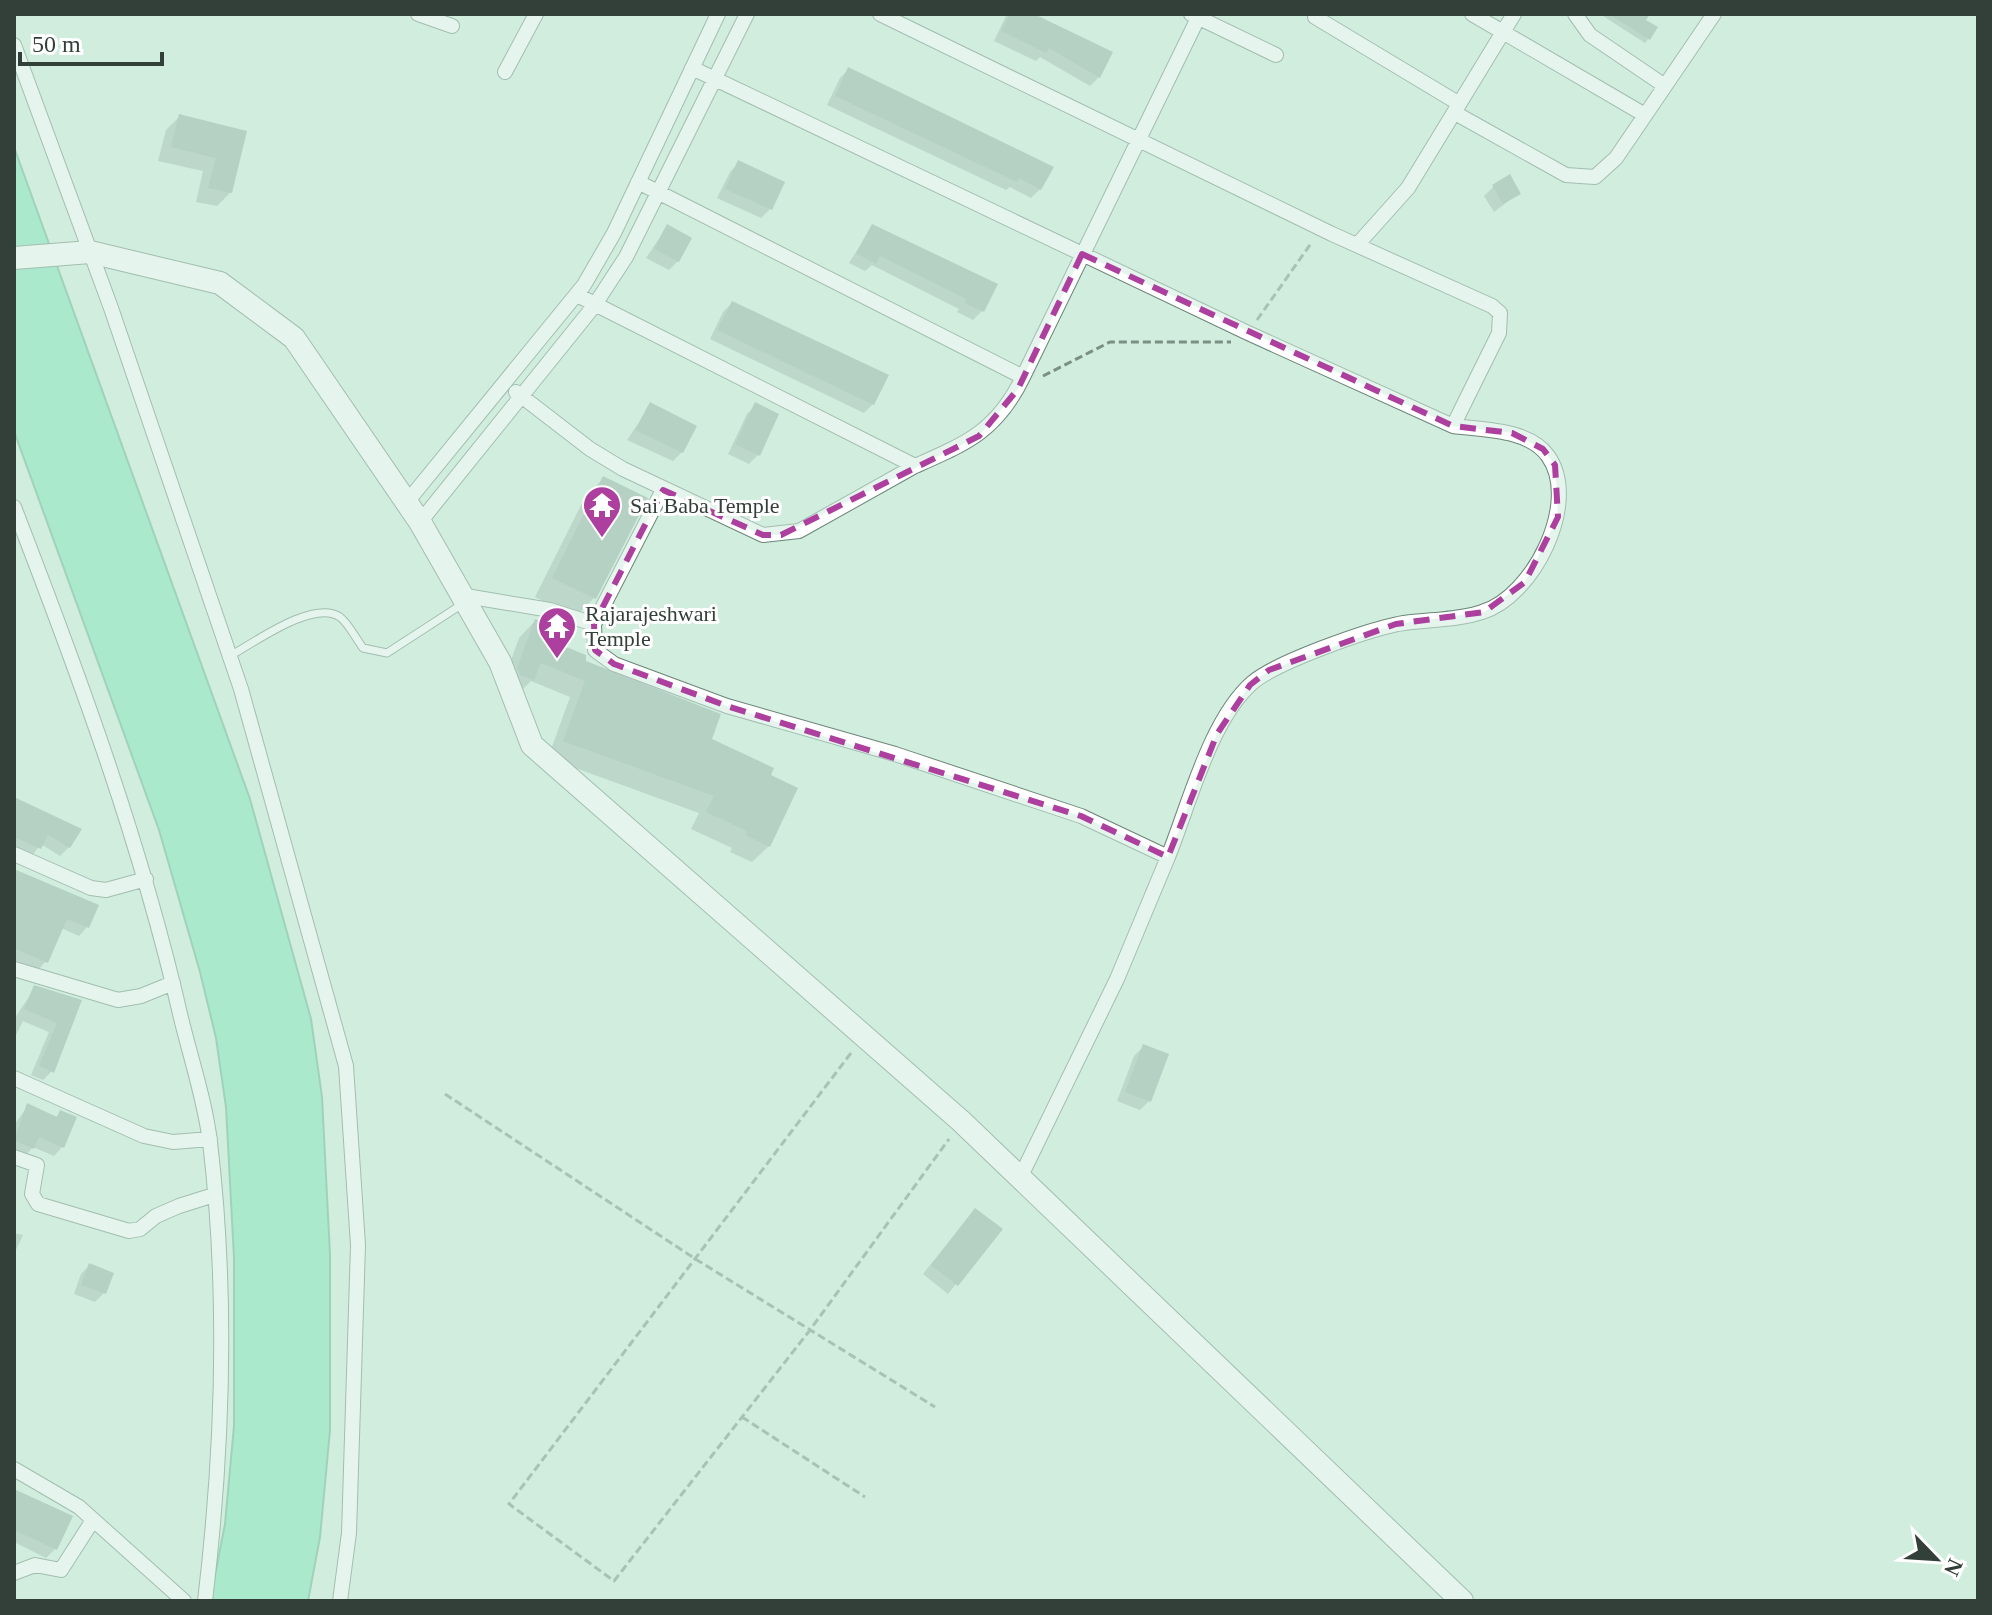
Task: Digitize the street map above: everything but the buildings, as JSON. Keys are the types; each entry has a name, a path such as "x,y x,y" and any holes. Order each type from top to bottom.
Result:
{"street":[{"path":"418,14 452,26"},
{"path":"505,72 536,14"},
{"path":"407,502 577,295 614,233 718,14"},
{"path":"420,522 594,306 626,257 747,14"},
{"path":"880,14 1138,136 1332,234 1492,306 1500,313 1499,333 1453,426"},
{"path":"1472,14 1645,115"},
{"path":"1357,245 1408,188 1514,14"},
{"path":"1575,14 1598,42 1665,86"},
{"path":"506,384 590,449 663,490 763,535 799,531 915,466 979,436 1002,414 1021,383 1196,15 1276,55"},
{"path":"1315,17 1457,108 1577,179 1595,177 1616,158 1711,15"},
{"path":"14,45 82,252 230,656 346,1066 358,1245 349,1533 340,1601"},
{"path":"692,68 1248,333 1453,426 1512,433 1543,449 1555,465 1558,517 1525,582 1484,612 1396,624 1269,670 1232,706 1217,734 1117,979 1020,1178"},
{"path":"638,182 1021,383"},
{"path":"14,258 82,252 220,283 294,338 420,522 500,662 532,745 961,1121 1462,1601"},
{"path":"577,295 915,466"},
{"path":"663,490 594,624 595,650 614,664 727,706 895,754 1081,816 1168,857"},
{"path":"14,507 62,629 146,879 210,1139 219,1262 220,1398 218,1478 205,1601"},
{"path":"462,599 550,610 594,624"},
{"path":"14,854 91,888 106,890 146,879"},
{"path":"14,969 118,1000 141,996 173,983"},
{"path":"14,1078 144,1136 173,1142 210,1139"},
{"path":"14,1157 37,1165 32,1194 38,1204 114,1229 140,1229 168,1210 214,1195"},
{"path":"14,1469 79,1507 184,1601"},
{"path":"14,1573 35,1565 61,1570 93,1520"}],"lane":[{"path":"230,656 307,614 322,611 342,618 363,648 387,653 462,599"}],"path":[{"path":"1021,383 1110,342 1228,343 1248,333 1307,244 1332,234"},
{"path":"865,1034 697,1260 509,1504 614,1581 810,1330 961,1121"},
{"path":"445,1094 697,1260 935,1407"},
{"path":"742,1417 865,1497"}],"highlighted area":[{"path":"1082,254 1453,426 1512,433 1543,449 1555,465 1558,517 1525,582 1484,612 1396,624 1269,670 1250,685 1217,734 1168,857 1081,816 727,706 614,664 595,650 594,624 663,490 763,535 781,535 979,436 1018,389"}],"shaded area":[{"path":"14,147 250,799 311,1019 322,1097 330,1255 330,1430 320,1537 308,1601 210,1601 225,1524 234,1426 234,1258 226,1107 216,1038 159,830 14,431"}],"place":[{"name":"Sai Baba Temple","path":"602,539"},
{"name":"Rajarajeshwari Temple","path":"557,660"}]}
